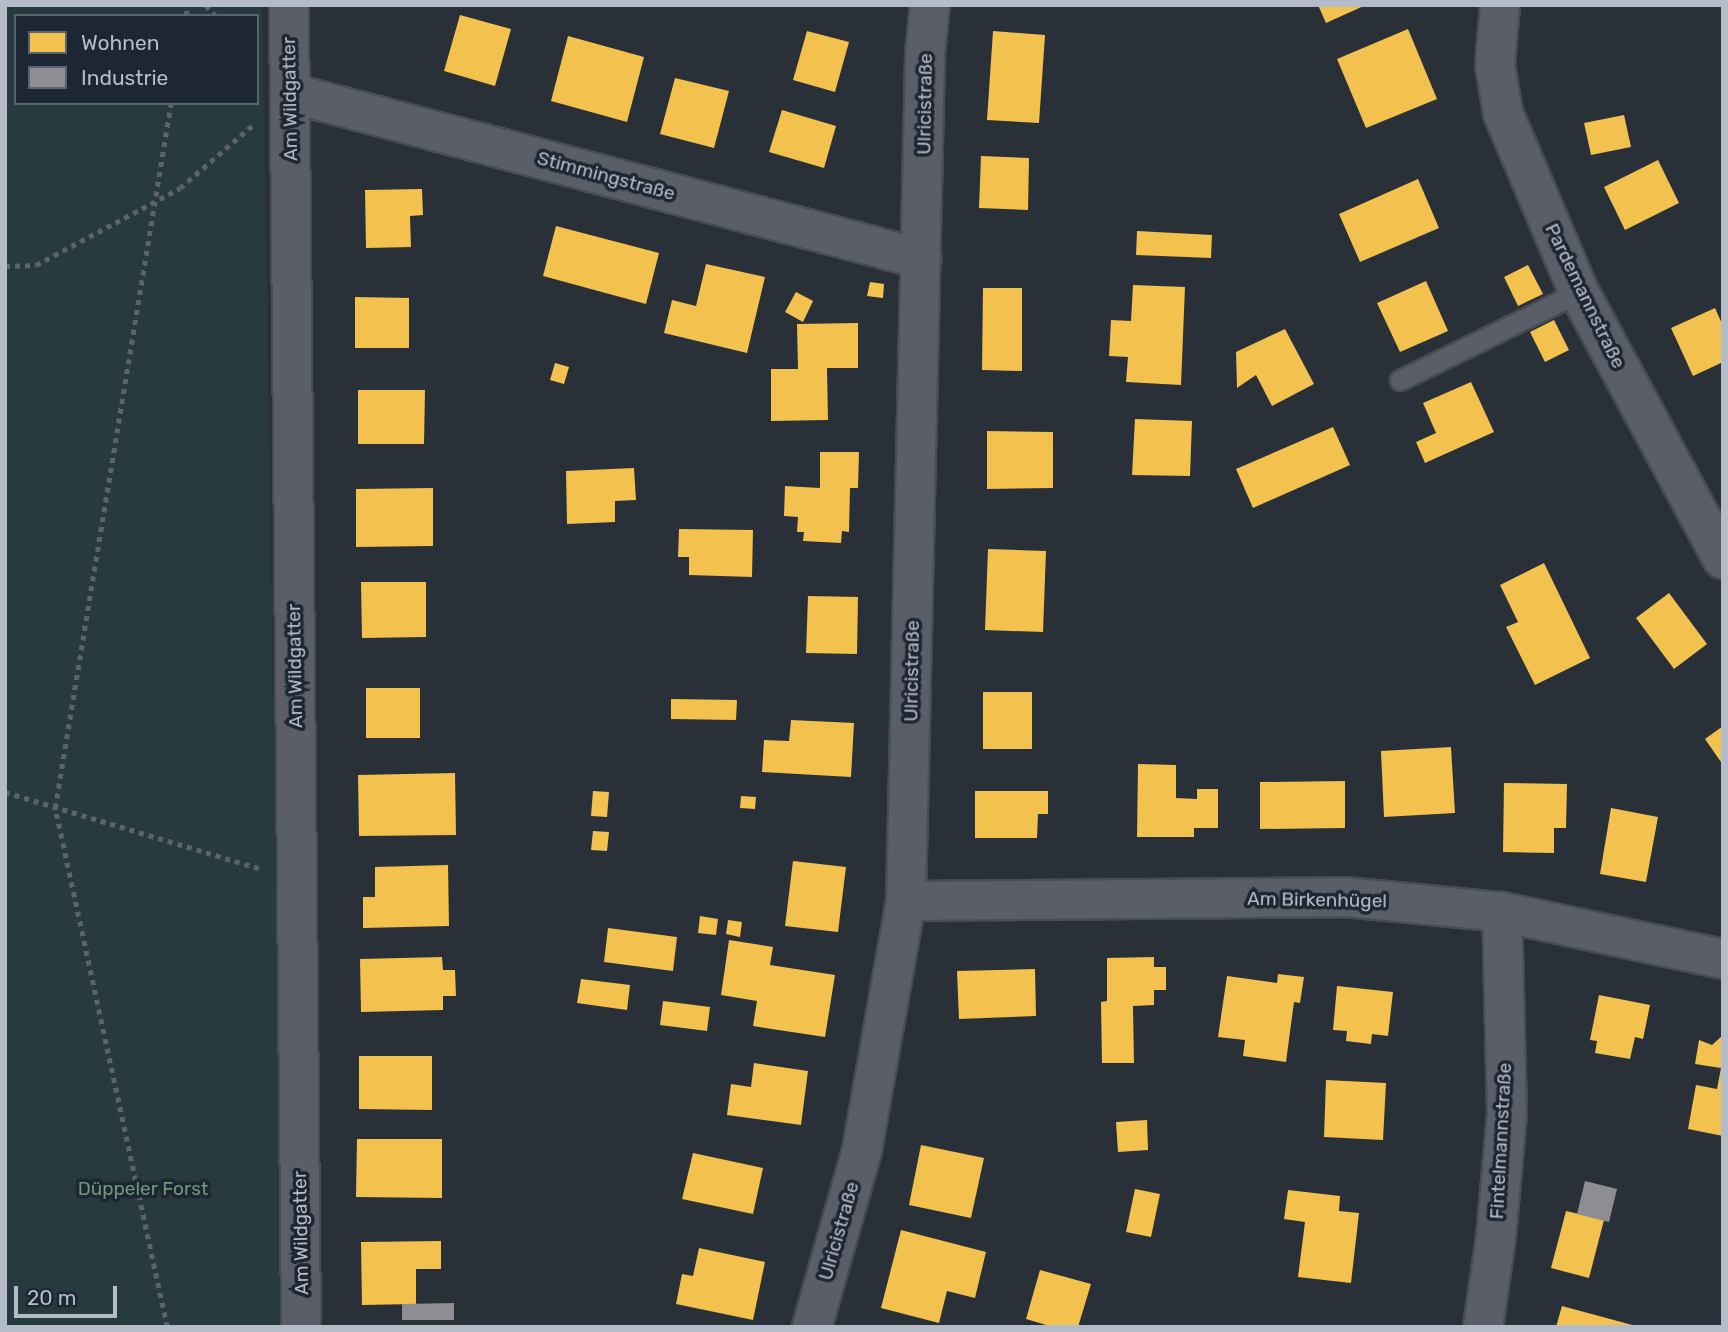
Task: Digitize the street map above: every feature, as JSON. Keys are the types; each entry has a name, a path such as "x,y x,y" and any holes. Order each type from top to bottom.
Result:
{"street":[{"name":"Am Wildgatter","path":"289,5 301,1327"},
{"name":"Ulricistraße","path":"812,1327 862,1150 906,901 925,54 930,5"},
{"name":"Pardemannstraße","path":"1495,9 1495,65 1503,113 1578,292 1723,559"},
{"name":"Stimmingstraße","path":"290,93 922,259"},
{"name":"Am Birkenhügel","path":"906,901 1345,897 1502,912 1723,959"},
{"name":"Fintelmannstraße","path":"1483,1327 1496,1237 1507,1113 1502,912"}],"lane":[{"path":"1400,380 1578,292"}],"path":[{"path":"5,266 36,265 180,188 290,93"},
{"path":"167,1327 55,808 171,105"},
{"path":"5,792 297,879"}],"green space":[{"name":"Düppeler Forst","path":"5,5 262,5 283,1327 5,1327"}],"building: Wohnen":[{"path":"1318,5 1366,5 1326,23"},
{"path":"460,15 511,29 495,86 444,71"},
{"path":"1408,29 1437,99 1366,128 1337,59"},
{"path":"807,31 849,42 835,92 793,80"},
{"path":"993,31 1045,35 1039,123 987,120"},
{"path":"568,36 644,57 627,122 551,101"},
{"path":"675,78 729,91 714,148 660,134"},
{"path":"782,110 836,126 824,168 769,152"},
{"path":"1624,115 1631,147 1591,155 1584,123"},
{"path":"981,156 1029,158 1028,210 979,208"},
{"path":"1658,160 1679,203 1625,230 1604,187"},
{"path":"1418,179 1439,228 1360,262 1339,214"},
{"path":"422,189 423,215 410,216 411,247 366,248 365,190"},
{"path":"556,226 659,253 646,304 543,276"},
{"path":"1137,231 1212,235 1211,258 1136,255"},
{"path":"706,264 765,277 747,353 664,333 672,300 696,306"},
{"path":"1528,265 1543,294 1518,306 1504,277"},
{"path":"1426,281 1448,331 1400,352 1377,303"},
{"path":"870,282 884,284 883,298 867,296"},
{"path":"1133,285 1185,287 1181,385 1126,382 1128,357 1109,356 1111,320 1131,321"},
{"path":"983,288 1022,288 1022,371 982,370"},
{"path":"796,292 813,301 803,322 785,312"},
{"path":"355,297 409,298 409,348 355,348"},
{"path":"1715,308 1723,326 1723,362 1693,376 1671,328"},
{"path":"1554,320 1569,350 1545,362 1530,332"},
{"path":"858,323 858,368 827,368 828,420 771,421 771,369 798,369 797,324"},
{"path":"1285,329 1314,384 1272,406 1256,375 1237,388 1236,352"},
{"path":"555,363 569,367 564,384 550,380"},
{"path":"1471,382 1494,432 1425,463 1416,442 1436,433 1423,403"},
{"path":"358,390 425,390 424,444 358,444"},
{"path":"1135,419 1192,421 1190,476 1132,475"},
{"path":"1333,427 1350,465 1253,508 1236,469"},
{"path":"987,431 1053,432 1053,488 987,489"},
{"path":"820,452 859,452 858,488 850,488 849,532 842,531 841,543 803,541 804,532 797,532 798,517 784,516 785,486 820,488"},
{"path":"634,468 636,500 615,501 615,522 567,524 566,471"},
{"path":"433,488 433,546 356,547 356,489"},
{"path":"679,529 753,530 752,577 689,575 689,557 678,557"},
{"path":"988,549 1046,551 1043,632 985,630"},
{"path":"1544,563 1590,658 1535,685 1506,627 1518,622 1500,585"},
{"path":"361,582 426,582 426,637 362,638"},
{"path":"1669,593 1707,644 1674,669 1636,618"},
{"path":"808,596 858,597 857,654 806,653"},
{"path":"366,688 420,688 420,738 366,738"},
{"path":"983,692 1032,692 1032,749 983,749"},
{"path":"671,699 737,700 736,720 671,719"},
{"path":"791,720 854,723 851,777 762,772 764,740 789,741"},
{"path":"1723,726 1723,765 1705,739"},
{"path":"1451,747 1455,813 1384,817 1381,751"},
{"path":"1138,764 1176,765 1176,798 1197,799 1197,789 1218,789 1218,828 1194,828 1194,837 1137,837"},
{"path":"455,773 456,835 359,836 358,775"},
{"path":"1345,781 1345,828 1260,829 1260,782"},
{"path":"1504,783 1567,784 1566,828 1554,828 1554,853 1503,852"},
{"path":"593,791 609,792 607,817 591,816"},
{"path":"975,791 1048,791 1048,814 1038,814 1037,838 975,838"},
{"path":"741,796 756,797 755,809 740,808"},
{"path":"1611,808 1658,817 1646,882 1600,874"},
{"path":"593,831 609,832 607,851 591,850"},
{"path":"793,861 846,867 838,932 785,926"},
{"path":"448,865 449,926 363,928 363,897 375,897 375,867"},
{"path":"700,916 718,919 716,935 698,933"},
{"path":"728,920 742,922 740,937 726,934"},
{"path":"608,928 677,937 673,971 604,962"},
{"path":"729,940 773,947 770,965 835,975 825,1037 753,1026 757,1001 721,995"},
{"path":"442,957 443,970 455,970 456,996 443,996 443,1010 361,1012 360,959"},
{"path":"1154,957 1154,967 1166,967 1166,990 1154,990 1154,1005 1133,1006 1134,1063 1102,1063 1101,1002 1107,1001 1107,958"},
{"path":"1035,969 1036,1016 959,1019 957,971"},
{"path":"1278,974 1304,977 1300,1003 1294,1002 1286,1062 1243,1056 1245,1040 1218,1037 1227,976 1277,983"},
{"path":"581,979 630,985 627,1010 577,1003"},
{"path":"1337,986 1393,992 1388,1036 1372,1034 1371,1044 1346,1041 1347,1031 1333,1030"},
{"path":"1599,995 1650,1005 1643,1039 1635,1037 1630,1059 1595,1053 1597,1041 1590,1040"},
{"path":"663,1001 710,1007 707,1031 660,1025"},
{"path":"1723,1035 1723,1136 1688,1129 1696,1085 1717,1089 1721,1068 1695,1064 1699,1040 1712,1045"},
{"path":"359,1056 432,1056 432,1110 359,1109"},
{"path":"754,1063 808,1071 801,1125 727,1115 731,1084 751,1087"},
{"path":"1326,1080 1386,1083 1383,1140 1324,1137"},
{"path":"1147,1120 1148,1150 1118,1152 1116,1122"},
{"path":"357,1139 442,1139 442,1198 356,1197"},
{"path":"921,1145 984,1158 971,1218 909,1205"},
{"path":"693,1153 763,1168 753,1214 682,1199"},
{"path":"1135,1189 1160,1194 1151,1237 1126,1232"},
{"path":"1288,1190 1340,1196 1339,1211 1359,1213 1351,1283 1298,1277 1305,1222 1284,1219"},
{"path":"1566,1211 1604,1220 1589,1278 1551,1268"},
{"path":"901,1230 986,1252 975,1298 947,1291 939,1323 881,1308"},
{"path":"441,1241 441,1269 416,1269 416,1304 362,1305 361,1242"},
{"path":"699,1248 765,1262 753,1320 676,1304 682,1274 693,1276"},
{"path":"1040,1270 1091,1284 1078,1327 1053,1327 1026,1319"},
{"path":"1562,1306 1636,1326 1636,1327 1556,1327"}],"building: Industrie":[{"path":"1585,1181 1617,1189 1609,1222 1577,1214"},
{"path":"454,1303 454,1320 402,1320 402,1304"}]}
